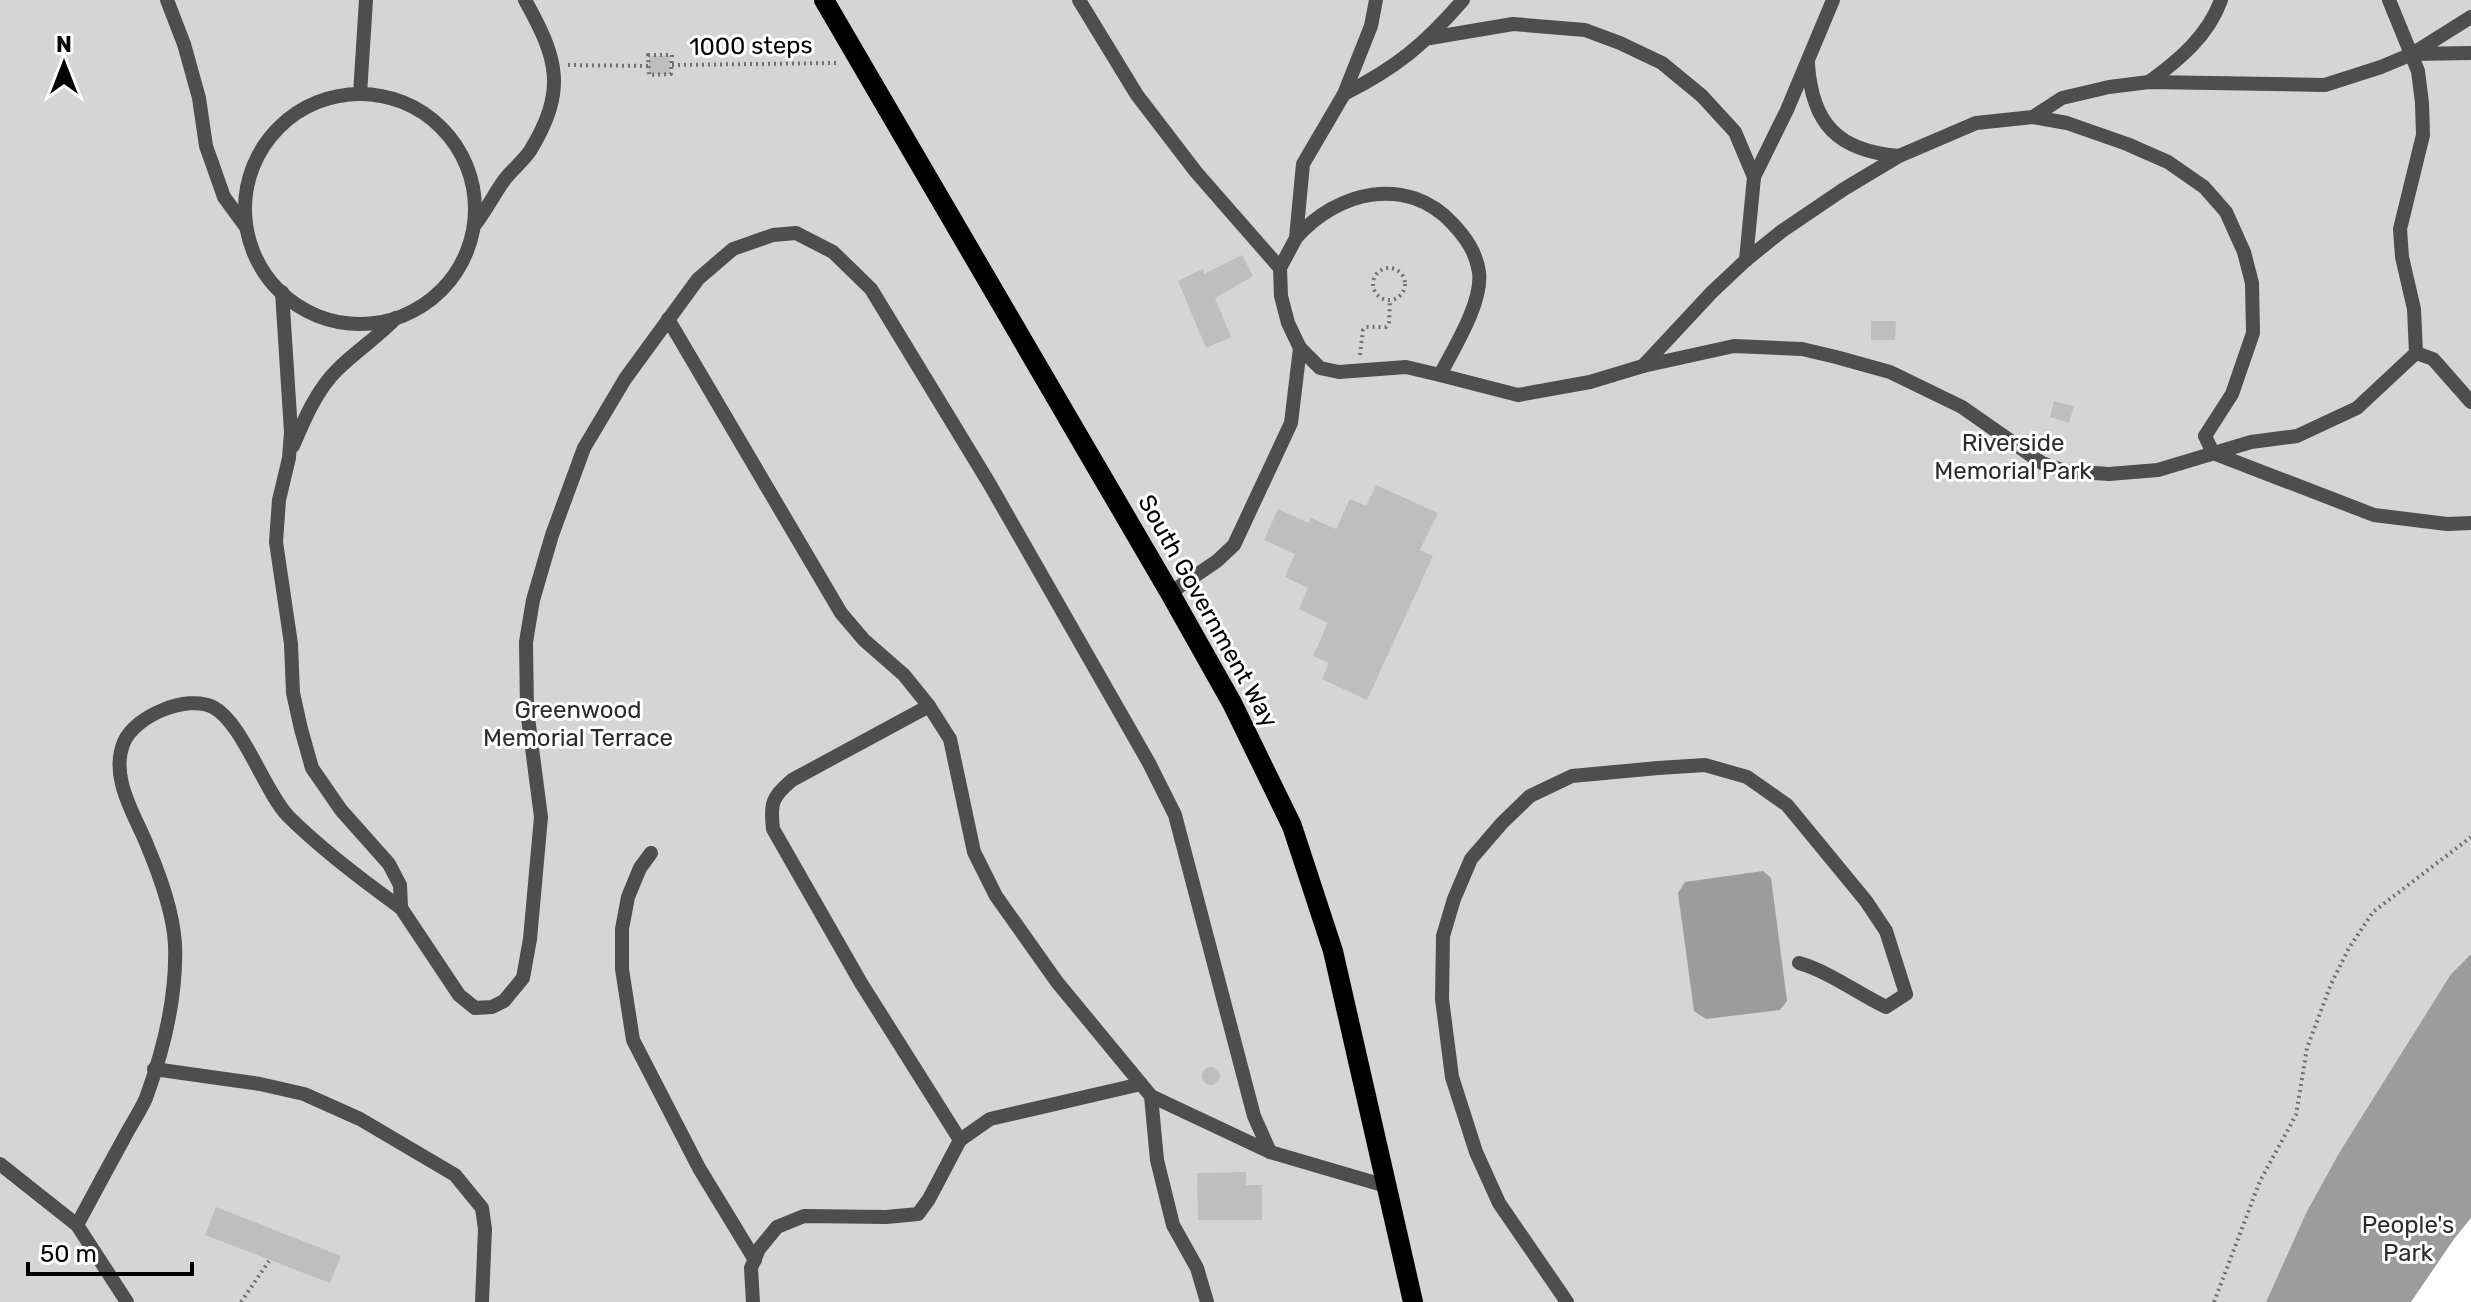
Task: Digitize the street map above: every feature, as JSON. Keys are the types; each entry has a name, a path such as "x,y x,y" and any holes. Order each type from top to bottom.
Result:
{"main road":[{"name":"South Government Way","path":"824,0 1170,593 1232,703 1292,826 1333,951 1413,1302"}],"lane":[{"path":"167,0 184,44 199,98 206,146 224,197 246,227"},
{"path":"360,94 366,0"},
{"path":"474,226 506,178 528,153 550,112 554,65 549,44 525,0"},
{"path":"1079,0 1137,95 1196,172 1280,268"},
{"path":"1296,238 1303,164 1344,94 1371,26 1376,0"},
{"path":"1344,94 1380,76 1430,38 1463,0"},
{"path":"1746,260 1754,177 1833,0"},
{"path":"2149,82 2179,60 2197,40 2221,0"},
{"path":"1440,375 1476,298 1479,273 1470,242 1445,216 1420,200 1391,192 1361,195 1334,205 1310,221 1296,238 1280,268 1281,296 1288,323 1300,348 1320,368 1339,372 1406,367 1518,395 1590,382 1643,366 1734,346 1802,349 1890,372 1962,407 2042,463 2065,471 2109,474 2158,470 2251,442 2297,436 2357,408 2416,353 2414,309 2402,257 2400,229 2423,135 2418,71 2401,36 2389,0"},
{"path":"2033,117 2062,98 2149,82 2325,85 2412,54 2471,17"},
{"path":"1430,38 1513,24 1585,30 1620,43 1662,63 1702,96 1735,132 1754,177"},
{"path":"2412,54 2471,53"},
{"path":"1808,59 1810,90 1817,111 1831,130 1853,146 1878,154 1899,156"},
{"path":"360,94 399,100 435,121 450,136 470,172 474,192 474,226 467,253 444,288 429,301 397,317 364,324 337,321 311,313 268,279 254,255 246,227 245,201 250,174 261,149 278,127 300,110 325,99 360,94"},
{"path":"1643,366 1746,260 1832,197 1899,156 1976,123 2033,117 2067,123 2168,162 2204,187 2226,212 2244,252 2252,283 2253,333 2232,394 2205,436 2213,453 2374,515 2447,524 2471,523"},
{"path":"77,1225 145,1099 166,1031 175,984 175,940 167,900 122,787 124,741 142,721 168,707 191,704 213,707 230,723 286,814 367,884 401,908 459,995 475,1008 492,1007 504,1001 523,978 530,939 541,817 527,710 526,642 533,600 552,535 584,448 625,379 698,279 733,249 773,235 796,233 833,252 871,289 989,483 1149,763 1175,815 1254,1116 1270,1152"},
{"path":"282,292 291,417 289,458"},
{"path":"397,317 377,338 336,370 308,411 289,458 279,500 276,542 290,633 293,693 312,768 341,810 389,864 400,885 401,908"},
{"path":"668,319 841,613 864,640 904,675 950,739 974,852 996,896 1057,982 1141,1084 1151,1096 1270,1152 1386,1186"},
{"path":"1170,593 1217,561 1234,545 1291,423 1300,348"},
{"path":"2416,353 2433,359 2471,402"},
{"path":"929,706 792,780 775,795 771,813 773,829 854,970 960,1140"},
{"path":"1567,1302 1499,1203 1476,1152 1452,1077 1442,999 1443,936 1471,859 1530,796 1572,776 1705,765 1747,777 1787,805 1866,901 1886,931 1906,994 1886,1007 1847,988 1819,969 1799,963"},
{"path":"651,853 640,868 628,897 622,929 626,1012 633,1040 699,1168 755,1260"},
{"path":"154,1069 260,1084 304,1094 360,1119 455,1175 482,1208 485,1229 482,1302"},
{"path":"753,1302 751,1268 759,1249 777,1227 804,1216 886,1217 918,1214 960,1140 990,1119 1141,1084"},
{"path":"1151,1096 1157,1160 1173,1225 1197,1268 1207,1302"},
{"path":"0,1164 77,1225 127,1302"}],"path":[{"path":"650,54 672,55 672,65 672,72 668,75 649,75 650,54"},
{"name":"1000 steps","path":"672,65 831,63"},
{"path":"554,65 648,66"},
{"path":"1388,268 1402,275 1404,286 1400,295 1390,300 1376,294 1373,285 1375,276 1388,268"},
{"path":"1339,372 1360,359 1366,327 1386,327 1390,300"},
{"path":"2214,1302 2260,1181 2296,1115 2307,1048 2331,984 2349,948 2373,912 2471,837"},
{"path":"241,1302 269,1261"}],"green space":[{"path":"0,0 2471,0 2471,954 2451,974 2339,1153 2306,1213 2266,1302 0,1302"}],"shaded area":[{"path":"1763,871 1771,878 1787,1001 1780,1010 1706,1019 1694,1011 1678,893 1685,882"},
{"name":"People's Park","path":"2471,954 2471,1218 2411,1302 2266,1302 2306,1213 2339,1153 2451,974"}],"building":[{"path":"649,56 670,56 670,74 649,74"},
{"path":"1242,255 1253,276 1215,298 1231,337 1206,348 1178,281 1203,269 1204,274"},
{"path":"1871,321 1896,321 1895,340 1871,340"},
{"path":"2054,401 2074,406 2069,423 2050,417"},
{"path":"1376,485 1438,513 1420,550 1433,556 1367,700 1322,679 1329,663 1313,656 1328,623 1299,609 1308,588 1285,577 1295,554 1264,540 1278,509 1309,523 1311,518 1336,529 1350,499 1366,506"},
{"path":"1211,1067 1220,1076 1211,1085 1202,1076"},
{"path":"1246,1172 1246,1185 1262,1185 1262,1220 1198,1220 1197,1173"},
{"path":"216,1207 341,1256 330,1283 205,1235"}],"park label":[{"name":"Riverside Memorial Park","path":"2013,457"},
{"name":"Greenwood Memorial Terrace","path":"578,724"}]}
